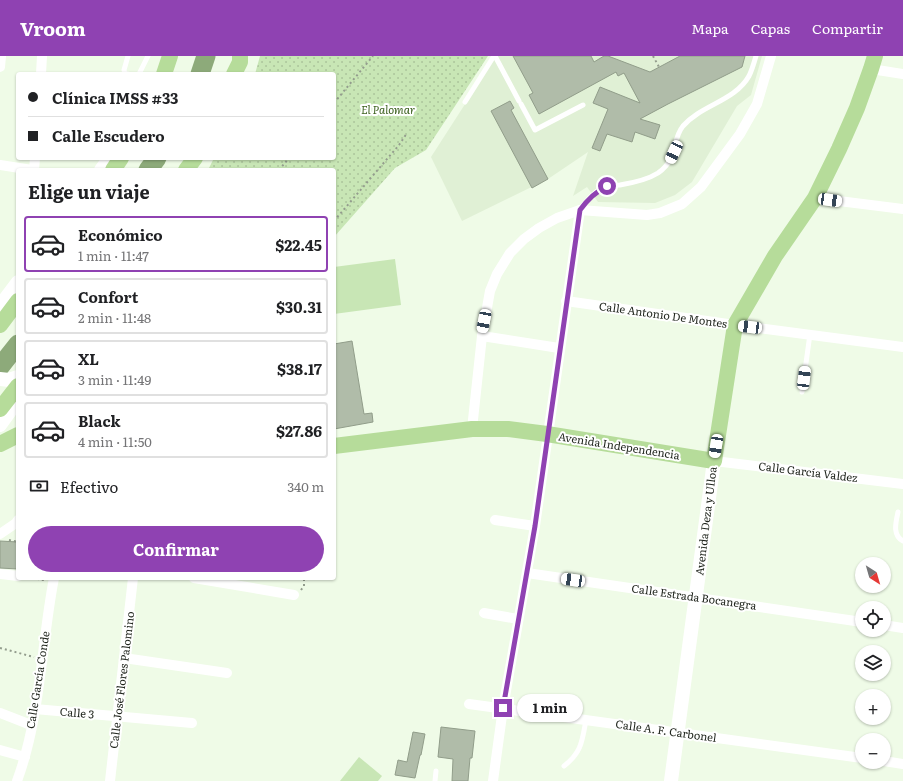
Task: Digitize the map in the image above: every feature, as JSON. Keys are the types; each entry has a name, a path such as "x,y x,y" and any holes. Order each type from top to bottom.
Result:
{"main road":[{"path":"165,72 170,56"},
{"path":"235,72 240,62 240,56"},
{"name":"Avenida Deza y Ulloa","path":"671,781 714,461 735,325 775,256 815,198 851,122 873,63"},
{"path":"0,325 6,300 16,285"},
{"path":"0,425 10,405 11,381"},
{"name":"Avenida Independencia","path":"336,446 472,429 508,430 547,434 714,461"},
{"path":"0,444 16,436"}],"street":[{"path":"0,67 1,56"},
{"path":"41,72 42,56"},
{"path":"472,429 482,336 490,292 497,274 510,253 524,239 539,228 557,218 580,210 647,216 660,213 682,204 701,187 740,134 757,104 771,56"},
{"path":"873,63 903,74"},
{"path":"0,165 20,168"},
{"path":"815,198 903,209"},
{"path":"493,781 503,708 535,526 559,348 580,210"},
{"name":"Calle Antonio De Montes","path":"566,301 903,347"},
{"path":"482,336 559,348"},
{"name":"Calle García Valdez","path":"714,461 903,484"},
{"path":"495,520 535,526"},
{"path":"0,534 16,523"},
{"name":"Calle Estrada Bocanegra","path":"527,573 855,621"},
{"path":"0,574 16,576"},
{"name":"Calle García Conde","path":"17,781 25,757 35,709 54,580"},
{"name":"Calle José Flores Palomino","path":"110,781 133,580"},
{"path":"206,580 294,595"},
{"path":"484,613 518,619"},
{"path":"891,626 903,628"},
{"path":"124,658 227,673"},
{"name":"Calle A. F. Carbonel","path":"469,704 855,757"},
{"name":"Calle 3","path":"35,709 192,723"},
{"path":"0,714 31,725"},
{"path":"0,750 25,757"},
{"path":"891,762 903,764"}],"lane":[{"path":"124,72 128,56"},
{"path":"140,72 148,56"},
{"path":"465,102 494,56 534,130 583,105"},
{"path":"580,210 596,191 607,186 622,185 642,180 656,174 668,165 682,127 690,118 722,100 743,84 748,77 756,56"},
{"path":"802,392 810,334"},
{"path":"898,512 896,532 899,539 903,541"},
{"path":"564,766 570,762 579,750 586,720"},
{"path":"435,781 436,771"}],"path":[{"path":"336,101 373,56"},
{"path":"654,56 659,67"},
{"path":"336,219 398,146 407,133"},
{"path":"281,168 287,160"},
{"path":"0,648 42,659"}],"shaded area":[{"path":"496,56 762,56 751,95 737,106 692,182 675,195 655,203 598,202 587,187 573,196 588,152 548,179 462,221 431,157"}],"green space":[{"name":"El Palomar","path":"260,56 488,56 426,150 395,168 336,235 336,168 209,168 213,160 336,160 336,72 256,72"},
{"path":"395,259 401,305 336,314 336,267"},
{"path":"359,757 382,776 378,781 340,781"}],"building":[{"path":"513,56 591,56 594,62 604,56 608,56 650,72 680,56 745,56 742,67 640,119 660,125 655,139 635,132 632,142 607,134 600,151 592,148 608,109 593,103 600,87 640,103 624,73 618,76 616,72 539,114 529,95 533,93"},
{"path":"510,101 514,108 511,110 548,179 532,188 491,111"},
{"path":"352,341 364,414 372,413 373,422 336,429 336,344"},
{"path":"0,541 16,542 16,569 0,568"},
{"path":"441,727 475,731 472,758 470,758 468,781 452,781 453,759 438,757"},
{"path":"413,732 425,734 415,778 395,775 398,760 407,762"}],"waterway":[{"path":"201,72 206,56"},
{"path":"150,168 156,160"},
{"path":"0,367 16,347"}],"route":[{"path":"503,708 535,526 580,210 596,191 607,186"}]}
